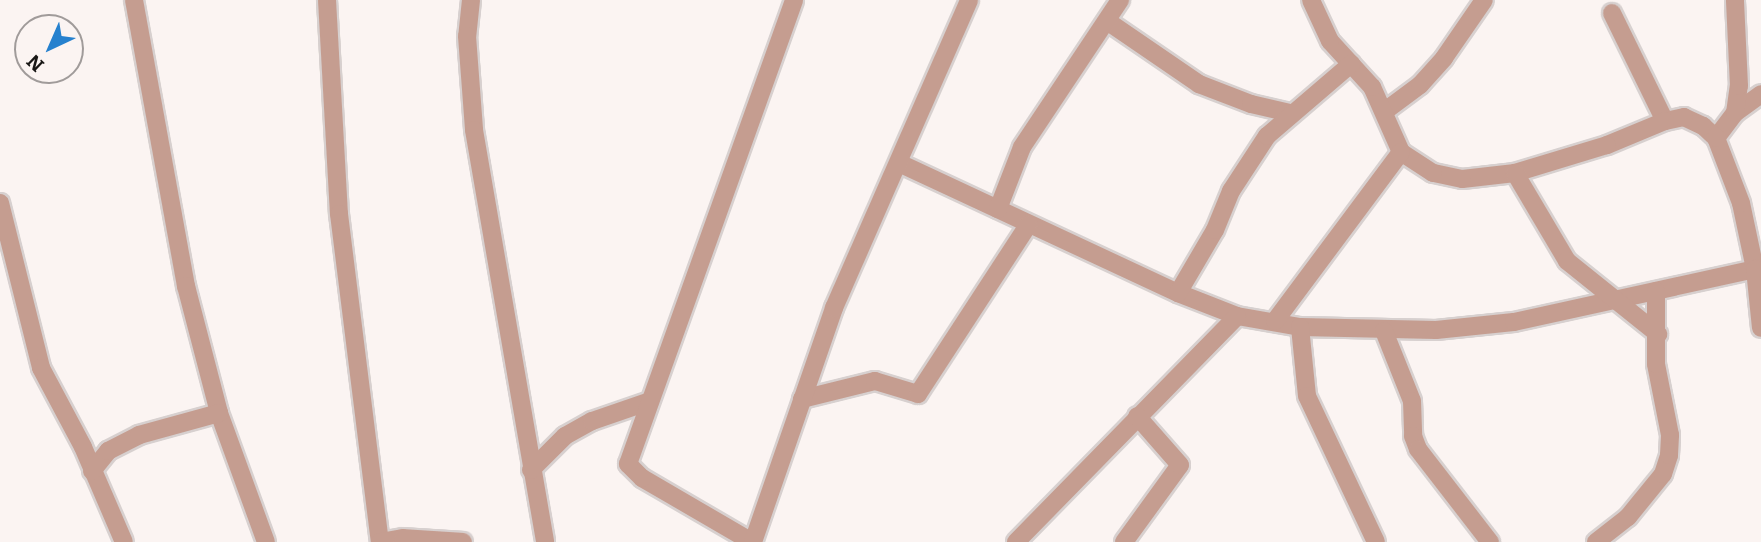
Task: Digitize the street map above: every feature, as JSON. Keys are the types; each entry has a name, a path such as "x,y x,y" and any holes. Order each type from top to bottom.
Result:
{"street":[{"path":"134,0 186,286 219,413 267,542"},
{"path":"327,0 339,214 380,542 403,538 463,542"},
{"path":"471,0 467,36 474,130 545,542"},
{"path":"794,0 628,464 631,471 752,542 834,308 969,0"},
{"path":"998,209 1015,175 1022,147 1120,0"},
{"path":"1311,0 1320,26 1352,64 1385,111 1401,152 1433,173 1462,178 1515,173 1607,145 1665,121 1684,117 1716,138 1741,203 1758,268 1761,328"},
{"path":"1385,111 1420,85 1444,58 1484,0"},
{"path":"1735,0 1740,86 1735,113"},
{"path":"1612,13 1665,121"},
{"path":"1108,21 1199,84 1251,104 1290,114"},
{"path":"1178,293 1244,168 1290,114 1352,64"},
{"path":"1716,138 1735,113 1761,94"},
{"path":"1275,321 1401,152"},
{"path":"899,163 1178,293 1237,316 1300,327 1384,331 1514,322 1758,268"},
{"path":"1515,173 1567,261 1658,334"},
{"path":"0,202 41,369 83,447 124,542"},
{"path":"803,399 876,381 918,394 1028,225"},
{"path":"1596,542 1628,517 1663,474 1670,435 1656,364 1656,291"},
{"path":"1016,542 1237,316"},
{"path":"1300,327 1307,396 1376,542"},
{"path":"1384,331 1412,401 1413,436 1418,449 1490,542"},
{"path":"531,470 574,431 650,401"},
{"path":"92,471 108,451 139,435 219,413"},
{"path":"1124,542 1180,465 1137,416"},
{"path":"83,447 108,451"}]}
